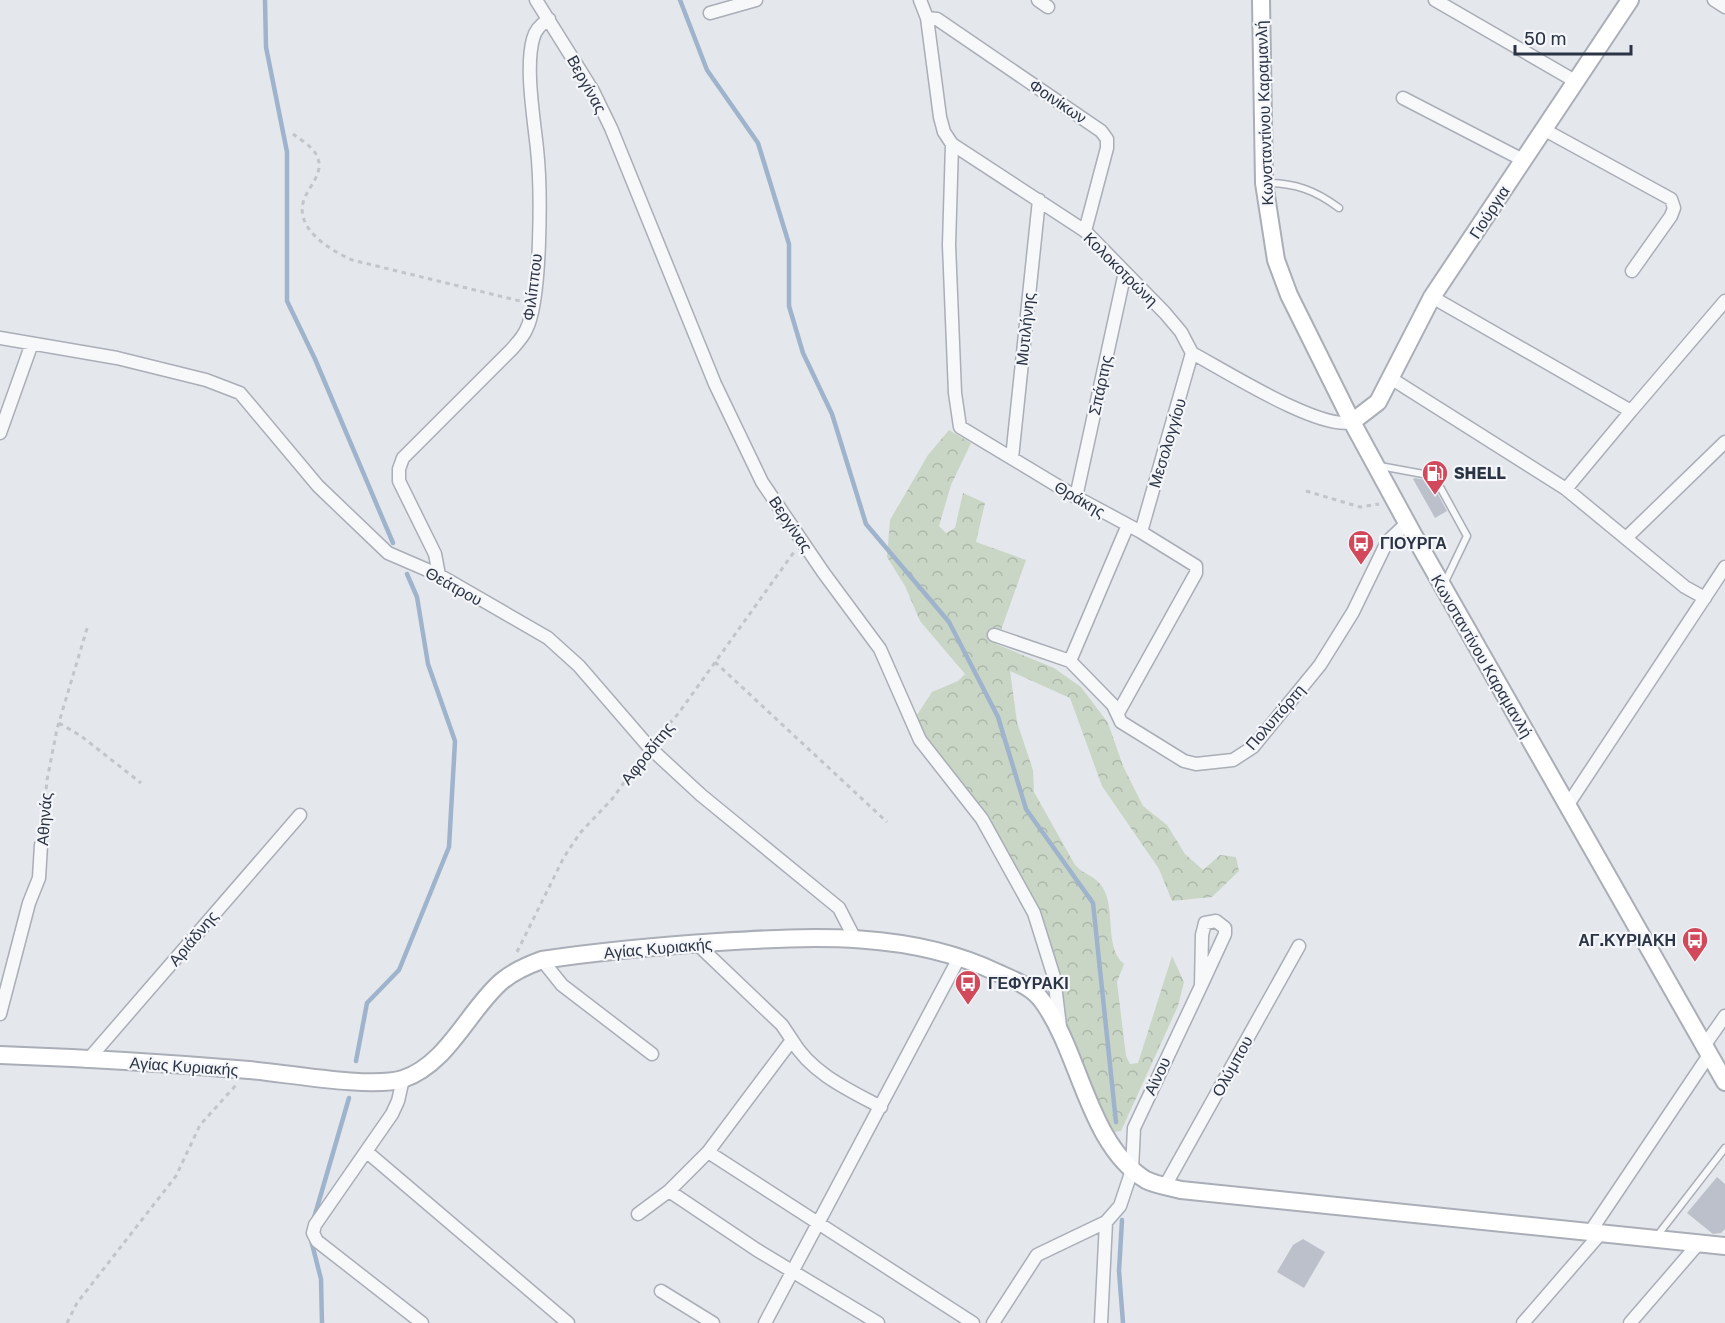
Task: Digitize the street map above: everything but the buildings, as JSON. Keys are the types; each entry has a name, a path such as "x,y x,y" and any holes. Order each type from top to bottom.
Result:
{"street":[{"name":"Βεργίνας","path":"536,0 593,91 611,128 731,421 762,482 802,542 880,649 920,740 982,819 1034,913 1054,977 1061,1033"},
{"path":"710,13 756,0"},
{"path":"920,0 927,18 940,117 944,132 952,144"},
{"name":"Κωνσταντίνου Καραμανλή","path":"1261,0 1264,183 1274,249 1289,295 1352,422 1407,523 1725,1082"},
{"path":"1435,0 1575,81"},
{"name":"Γιούργια","path":"1352,422 1378,402 1392,379 1432,297 1630,0"},
{"path":"1714,0 1725,7"},
{"name":"Φοινίκων","path":"927,18 937,19 1101,131 1107,139 1107,148 1084,231"},
{"name":"Φιλίππου","path":"439,575 435,554 399,481 399,469 403,458 512,349 526,331 536,282 539,166 531,99 531,49 536,32 549,19"},
{"path":"1403,98 1523,160"},
{"path":"1543,129 1671,200 1674,208 1671,216 1632,271"},
{"name":"Κολοκοτρώνη","path":"952,144 1084,231 1165,313 1181,332 1192,353"},
{"name":"Θράκης","path":"952,144 949,178 949,245 955,393 960,426 1076,497 1127,527 1141,532 1196,566 1196,573 1118,713"},
{"name":"Μυτιλήνης","path":"1012,458 1039,200"},
{"name":"Σπάρτης","path":"1076,497 1125,272"},
{"path":"1432,297 1631,411"},
{"path":"1566,489 1725,301"},
{"name":"Θεάτρου","path":"0,338 32,346 117,358 206,380 240,393 318,486 388,554 439,575 548,638 579,666 649,747 701,795 839,908 855,939"},
{"path":"0,433 32,346"},
{"path":"1192,353 1316,419 1344,425 1352,422"},
{"name":"Μεσολογγίου","path":"1141,532 1192,353"},
{"path":"1392,379 1566,489 1685,586 1705,598"},
{"path":"1626,538 1725,442"},
{"name":"Πολυπόρτη","path":"994,635 1070,661 1113,705 1126,726 1184,760 1196,764 1223,763 1241,756 1253,747 1320,665 1353,612 1387,543 1407,523"},
{"path":"1070,661 1127,527"},
{"path":"1567,806 1725,567"},
{"name":"Αριάδνης","path":"87,1061 300,815"},
{"name":"Αθηνάς","path":"0,1014 28,903 39,878 41,845"},
{"name":"Αγίας Κυριακής","path":"0,1055 249,1070 365,1081 403,1079 419,1070 440,1053 495,988 511,975 542,960 696,943 786,938 855,939 960,956 1026,986 1042,1000 1061,1033 1116,1154 1132,1170 1149,1181 1165,1186 1242,1197 1725,1246"},
{"path":"696,943 782,1024 803,1055 828,1078 881,1107"},
{"name":"Ολύμπου","path":"1165,1186 1299,946"},
{"path":"765,1323 960,956"},
{"path":"542,960 562,985 652,1054"},
{"name":"Αίνου","path":"1106,1222 1120,1206 1132,1170 1134,1128 1201,986"},
{"path":"1523,1323 1596,1232 1725,1017"},
{"path":"638,1214 669,1191 708,1152 792,1040"},
{"path":"403,1079 395,1107 367,1152 315,1225 313,1233 317,1241 422,1323"},
{"path":"367,1152 568,1323"},
{"path":"708,1152 973,1323"},
{"path":"669,1191 757,1250 878,1323"},
{"path":"993,1323 1037,1255 1106,1222 1101,1323"},
{"path":"1630,1323 1700,1243"},
{"path":"661,1291 713,1323"}],"lane":[{"path":"1264,183 1289,183 1308,189 1339,208"},
{"path":"1375,465 1434,476 1467,536 1443,587"},
{"path":"1655,1239 1725,1148"}],"path":[{"path":"293,134 317,156 319,166 302,206 304,222 334,252 352,260 533,304"},
{"path":"1306,490 1360,507 1372,507 1393,497"},
{"name":"Αφροδίτης","path":"511,975 515,957 564,857 580,833 613,798 649,747 678,714 802,542"},
{"name":"Αθηνάς","path":"41,845 47,780 59,723 88,625"},
{"path":"715,662 887,822"},
{"path":"59,723 81,736 141,783"},
{"path":"67,1323 76,1303 176,1176 200,1125 249,1070"}],"green space":[{"path":"949,430 971,443 951,485 939,526 946,533 955,528 963,493 985,503 976,542 1026,560 996,644 1054,668 1081,687 1108,723 1123,766 1143,806 1167,825 1185,854 1203,870 1220,855 1236,857 1239,871 1212,897 1172,901 1159,869 1102,786 1070,698 1010,671 1017,722 1033,770 1034,792 1075,865 1100,884 1107,897 1114,948 1124,964 1117,982 1126,1056 1130,1064 1138,1063 1172,956 1184,982 1178,1006 1121,1131 1113,1132 1104,1123 1064,1033 1037,911 922,738 915,718 932,692 958,681 965,674 920,621 905,586 887,557 890,520 928,455"}],"waterway":[{"path":"265,0 266,47 287,152 287,301 315,359 393,543"},
{"path":"680,0 707,70 758,143 789,244 789,306 803,353 832,414 866,524 949,622 998,717 1026,809 1093,903 1116,1122"},
{"path":"356,1061 367,1003 399,970 449,847 455,741 428,664 417,597 407,574"},
{"path":"314,1218 349,1098"},
{"path":"1122,1220 1119,1271 1123,1323"},
{"path":"311,1240 321,1279 322,1323"}],"place":[{"name":"SHELL","path":"1435,496"},
{"name":"ΓΙΟΥΡΓΑ","path":"1361,566"},
{"name":"ΑΓ.ΚΥΡΙΑΚΗ","path":"1695,963"},
{"name":"ΓΕΦΥΡΑΚΙ","path":"968,1006"}]}
